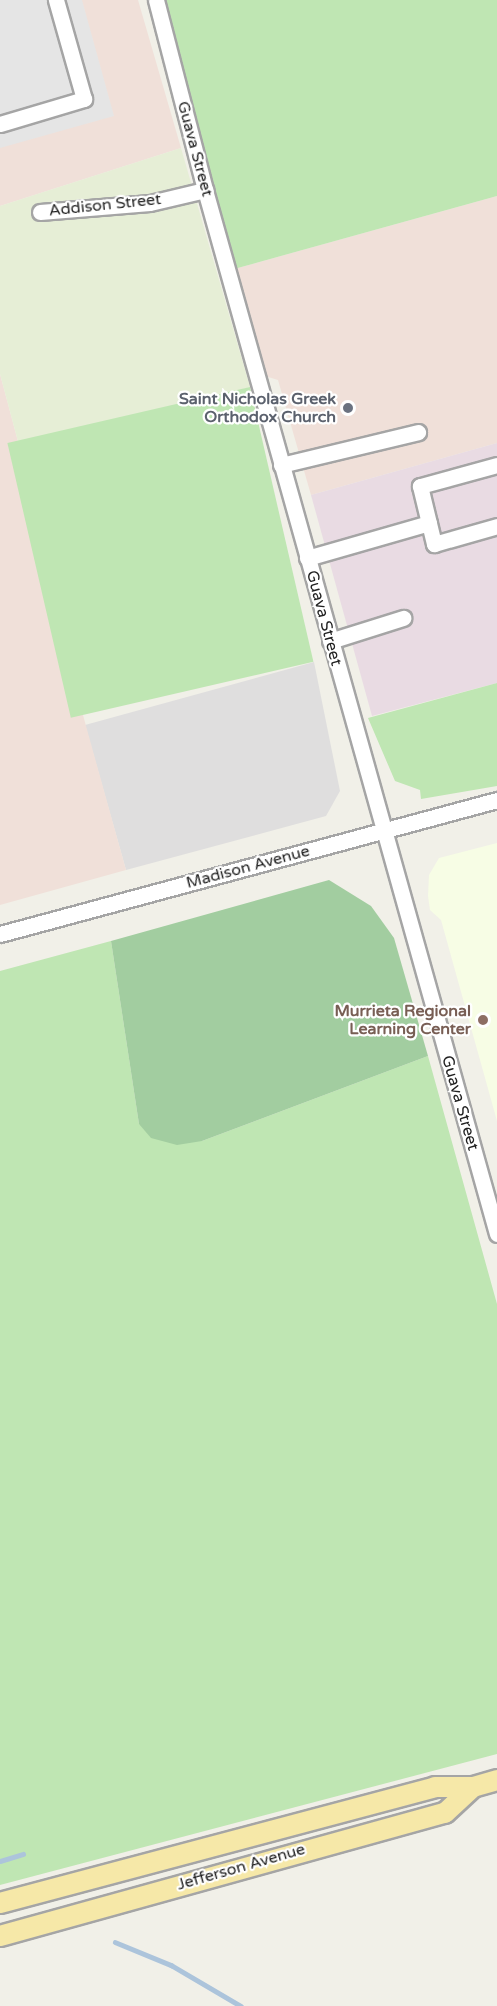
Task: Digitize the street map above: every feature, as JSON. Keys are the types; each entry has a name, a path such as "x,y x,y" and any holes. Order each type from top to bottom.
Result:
{"main road":[{"name":"Jefferson Avenue","path":"0,1903 435,1787 473,1786 497,1780"},
{"name":"Jefferson Avenue","path":"0,1936 445,1813 473,1786"}],"street":[{"path":"0,124 84,99 56,0"},
{"name":"Guava Street","path":"156,0 205,190 382,830 497,1234"},
{"name":"Addison Street","path":"40,212 150,203 205,190"},
{"path":"281,465 418,432"},
{"path":"497,465 420,486 434,544 497,526"},
{"path":"307,558 429,523"},
{"path":"330,641 403,618"},
{"name":"Madison Avenue","path":"0,934 497,801"}],"shaded area":[{"path":"0,0 138,0 181,148 0,206"},
{"path":"0,0 82,0 114,116 0,148"},
{"path":"181,148 250,387 20,449 0,374 0,206"},
{"path":"497,196 497,443 311,495 278,380 265,376 260,367 234,269"},
{"path":"0,374 20,449 10,452 126,870 0,905"},
{"path":"497,443 497,683 372,716 311,495"},
{"path":"314,662 340,791 326,816 126,870 85,725"},
{"name":"Murrieta Regional Learning Center","path":"497,843 497,1121 441,920 430,910 428,896 429,875 439,858"}],"green space":[{"path":"165,0 497,0 497,196 234,269"},
{"path":"250,387 313,662 71,718 7,443"},
{"path":"497,683 497,786 421,799 420,790 395,781 368,718"},
{"path":"329,880 371,906 394,938 428,1056 202,1141 177,1145 151,1138 139,1124 111,941"},
{"path":"111,941 139,1124 202,1141 428,1056 497,1304 497,1754 0,1885 0,971"}],"waterway":[{"path":"0,1861 23,1854"},
{"path":"115,1942 171,1965 241,2006"}],"place":[{"name":"Saint Nicholas Greek Orthodox Church","path":"348,408"},
{"name":"Murrieta Regional Learning Center","path":"483,1020"}]}
